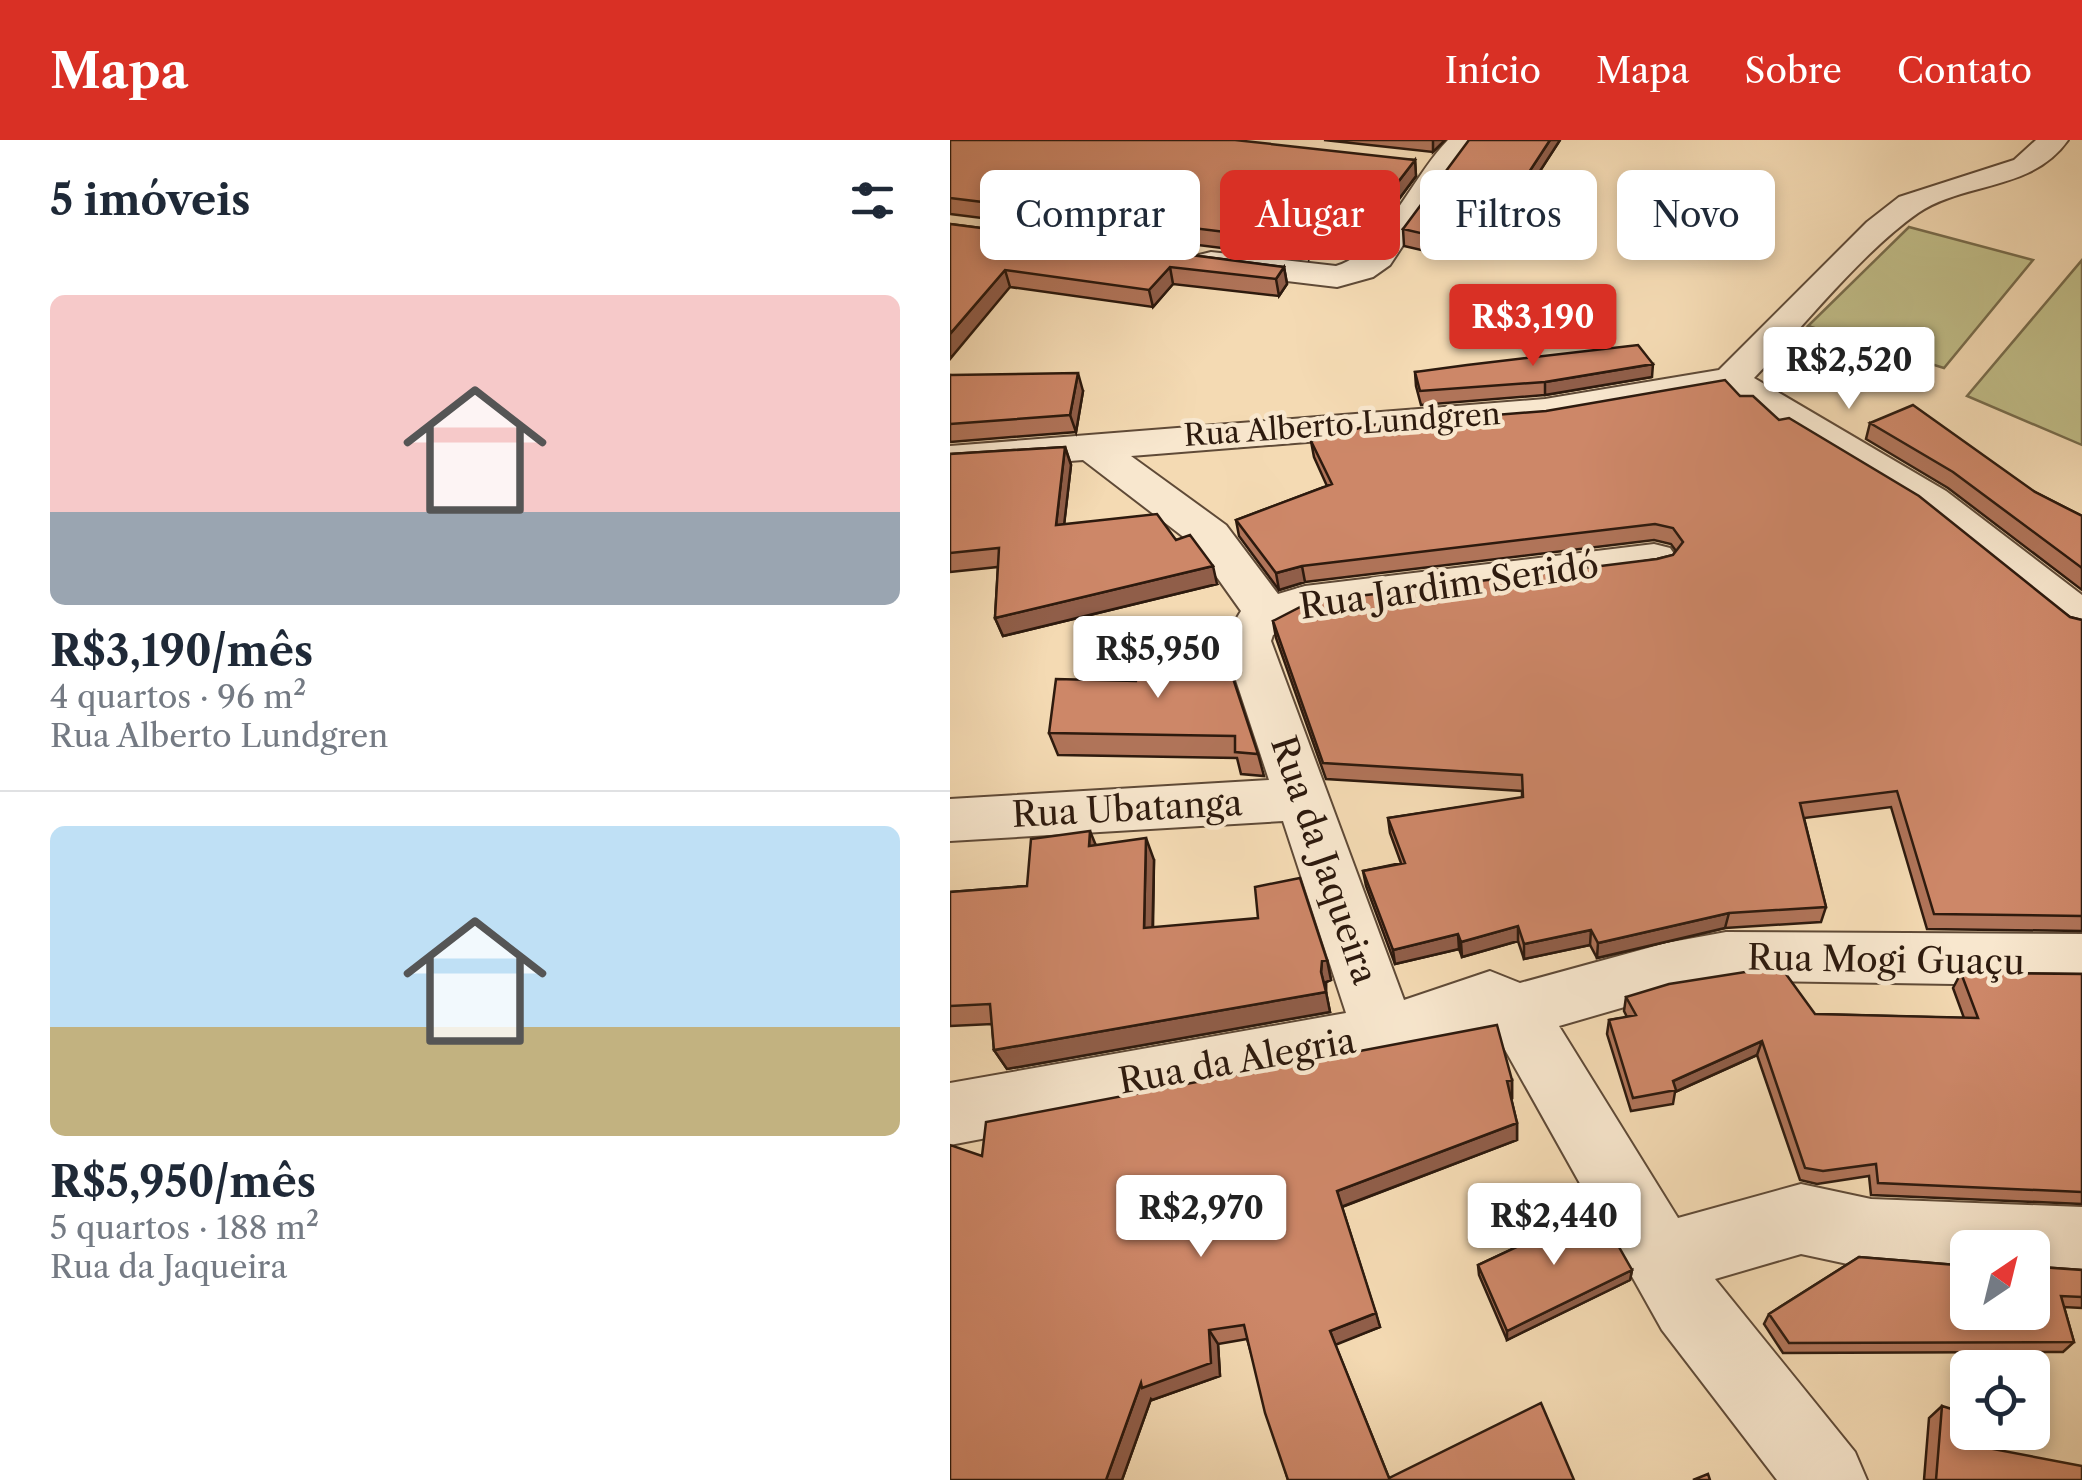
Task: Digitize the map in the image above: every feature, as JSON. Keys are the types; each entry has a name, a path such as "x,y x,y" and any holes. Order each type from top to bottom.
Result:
{"street":[{"path":"1200,260 1312,276 1350,275 1378,258 1439,166 1465,140"},
{"path":"2052,140 2025,166 1910,204 1879,229 1732,379 1768,406 1931,500 2082,619"},
{"path":"1401,162 1439,166"},
{"name":"Rua Alberto Lundgren","path":"950,458 1089,444 1545,411 1732,379"},
{"path":"1089,444 1210,535 1259,622"},
{"name":"Rua Jardim Seridó","path":"1259,622 1323,598 1654,558"},
{"name":"Rua da Jaqueira","path":"1259,622 1246,641 1385,1034"},
{"name":"Rua Ubatanga","path":"950,820 1304,799"},
{"name":"Rua Mogi Guaçu","path":"1516,1012 1657,973 1750,955 2082,960"},
{"name":"Rua da Alegria","path":"950,1114 1385,1034 1490,998 1516,1012"},
{"path":"1516,1012 1688,1304 1827,1480"},
{"path":"1661,1259 1801,1220 1870,1234 2082,1243"}],"shaded area":[{"path":"1909,227 2033,260 1944,368 1808,326"},
{"path":"2082,260 2082,445 1967,396"}],"building":[{"path":"950,140 1235,140 1415,160 1400,179 1400,170 1220,170 1220,231 1200,229 1200,170 980,170 980,202 950,198"},
{"path":"1469,140 1550,140 1530,170 1447,170"},
{"path":"1420,206 1420,233 1403,229"},
{"path":"950,224 980,228 980,260 1200,260 1200,256 1284,267 1276,279 1170,267 1149,290 1005,270 950,334"},
{"path":"1638,345 1653,364 1545,382 1420,391 1415,372 1467,365"},
{"path":"1078,373 1070,415 950,424 950,375"},
{"path":"1725,380 1740,396 1753,396 1779,420 1789,418 1919,496 2070,617 2082,620 2082,916 1934,914 1897,791 1800,803 1826,907 1729,913 1598,943 1591,930 1524,944 1518,926 1461,942 1458,934 1393,950 1363,871 1405,863 1388,818 1523,797 1522,775 1323,763 1273,621 1310,602 1657,559 1673,555 1683,542 1673,528 1655,524 1302,566 1276,573 1236,520 1332,484 1311,441 1371,425 1546,411"},
{"path":"1913,405 2035,492 2082,516 2082,568 1953,472 1870,423"},
{"path":"1065,447 1056,525 1157,514 1176,540 1190,535 1213,566 995,618 999,548 950,553 950,454"},
{"path":"1146,652 1225,654 1258,754 1235,752 1235,736 1049,733 1056,679 1136,681"},
{"path":"1090,831 1089,846 1146,838 1144,928 1258,918 1255,887 1300,878 1327,960 1322,961 1321,972 1326,992 994,1050 990,1004 950,1006 950,892 1027,886 1031,839"},
{"path":"1758,970 1783,970 1815,1014 1978,1018 1961,973 2082,974 2082,1192 1878,1183 1876,1164 1823,1171 1805,1168 1762,1041 1673,1081 1676,1090 1633,1098 1609,1020 1636,1015 1626,997 1669,984"},
{"path":"1497,1025 1512,1080 1507,1081 1517,1123 1337,1191 1376,1313 1330,1331 1389,1478 1541,1403 1574,1480 1288,1480 1265,1413 1244,1325 1209,1330 1211,1363 1142,1388 1141,1383 1106,1480 950,1480 950,1145 982,1156 986,1122"},
{"path":"1594,1203 1632,1270 1507,1331 1478,1265 1570,1222 1566,1213"},
{"path":"1859,1257 1950,1265 1950,1330 2050,1330 2050,1268 2082,1270 2082,1297 2061,1296 2074,1342 1789,1343 1769,1314"},
{"path":"1942,1406 1950,1408 1950,1450 1998,1450 2082,1466 2082,1480 1936,1480"}]}
